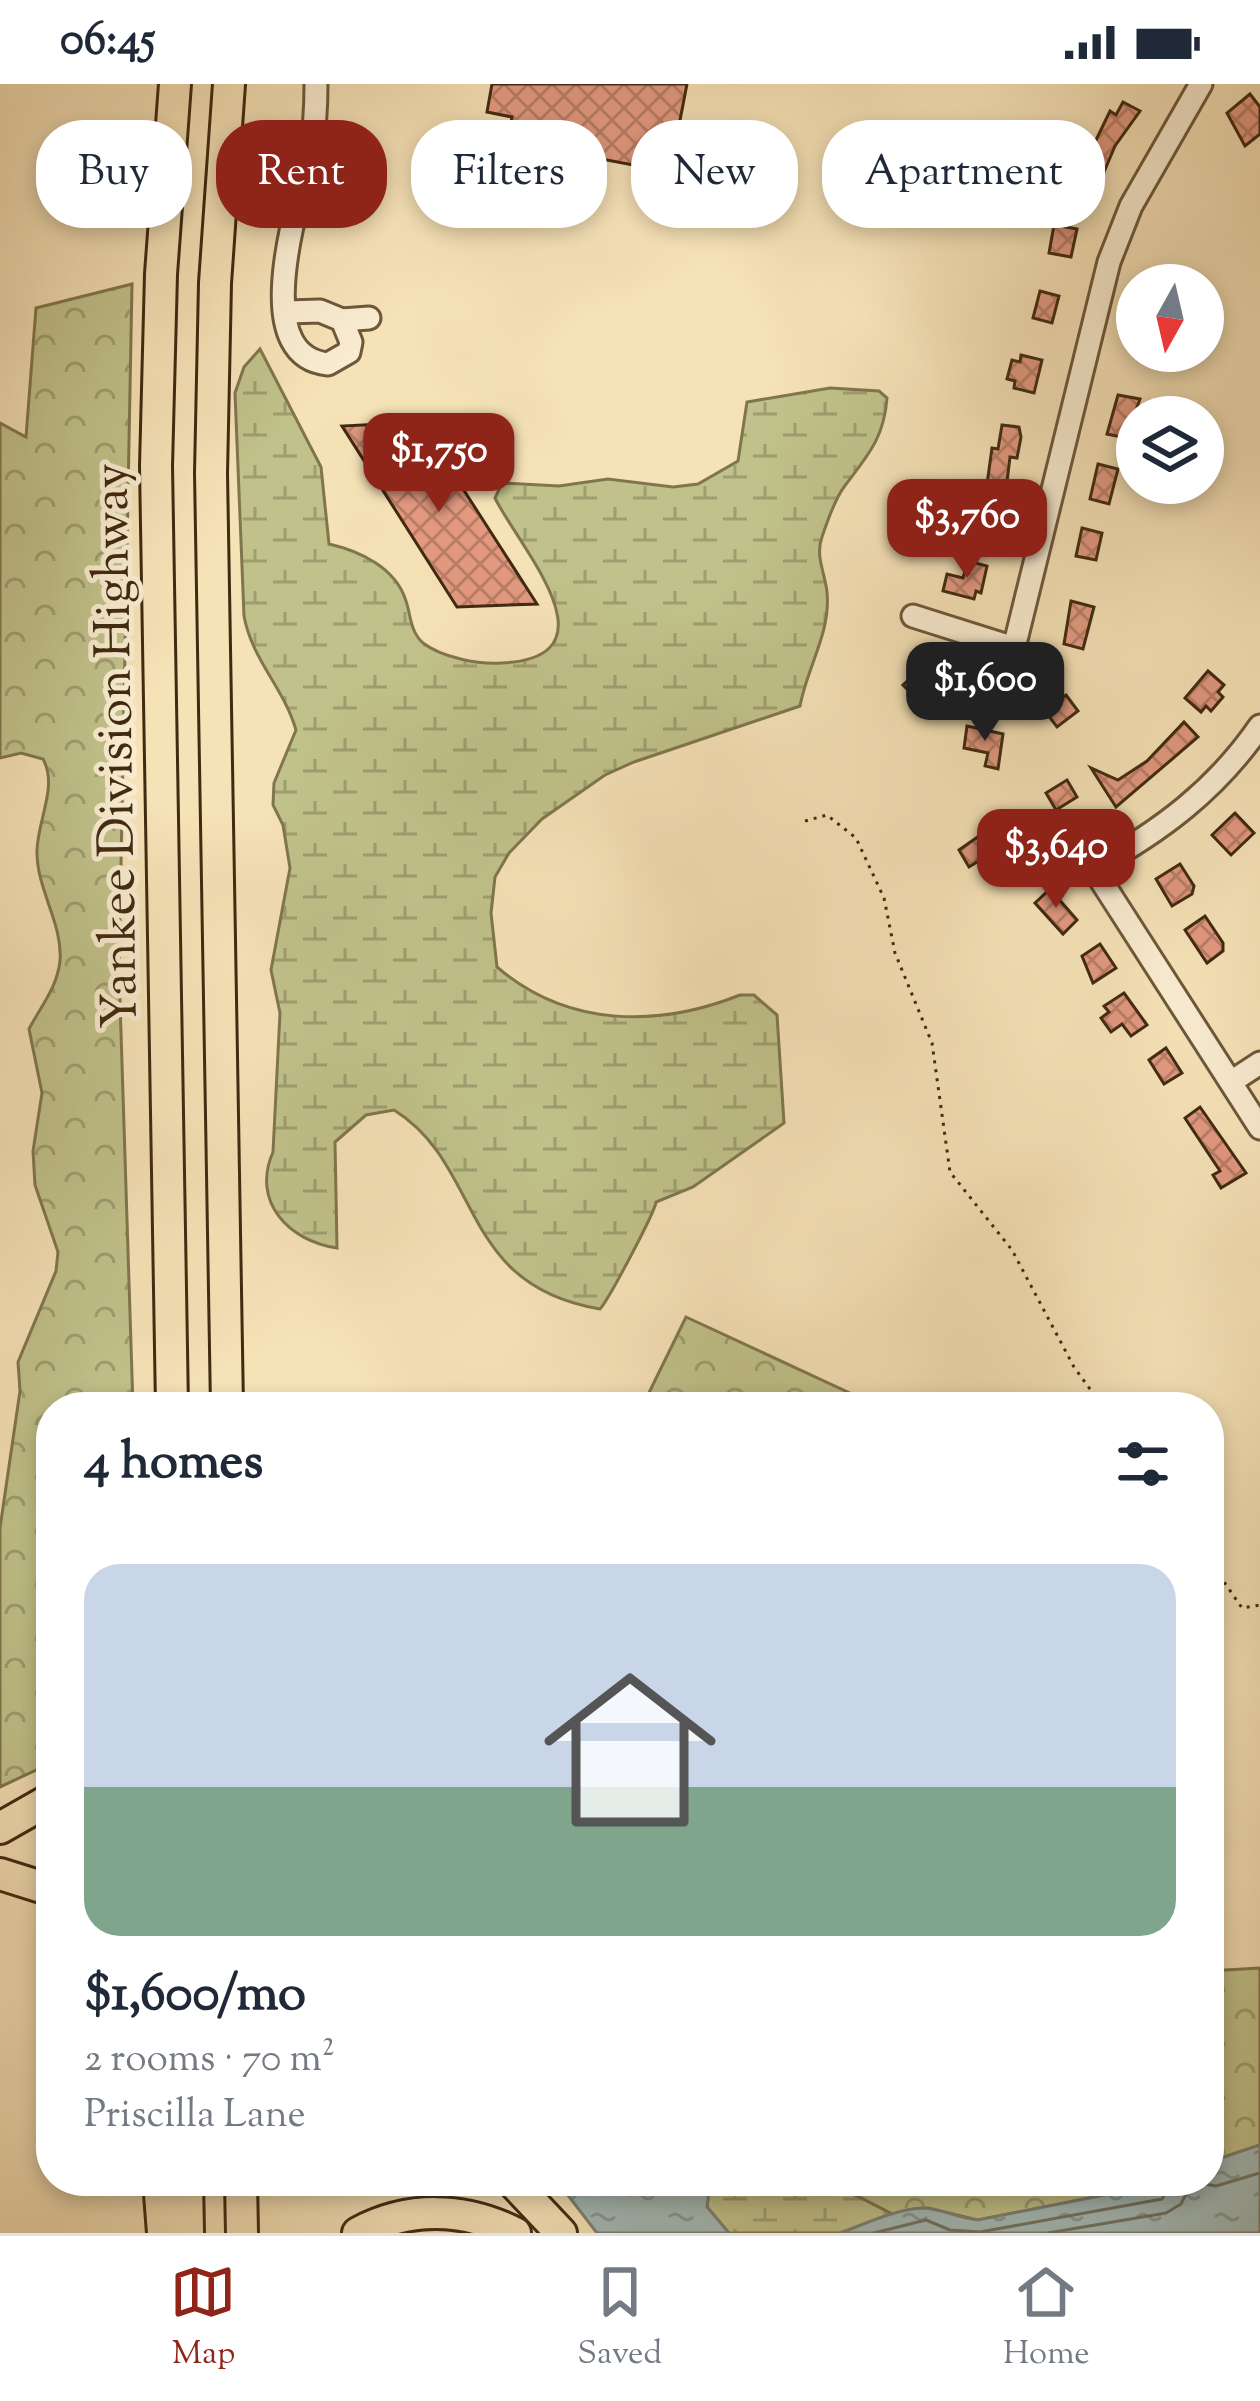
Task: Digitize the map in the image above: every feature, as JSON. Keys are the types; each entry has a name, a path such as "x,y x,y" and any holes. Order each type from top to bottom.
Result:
{"highway":[{"name":"Yankee Division Highway","path":"172,1392 155,466 160,274 176,84"},
{"name":"Yankee Division Highway","path":"227,1392 211,473 214,283 230,84"},
{"path":"0,1828 36,1808"},
{"path":"0,1874 36,1885"},
{"path":"160,2196 163,2233"},
{"path":"187,2196 188,2233"},
{"path":"241,2196 242,2233"},
{"path":"526,2196 561,2233"},
{"path":"358,2233 404,2215 438,2212 471,2216 514,2233"}],"street":[{"path":"316,84 313,135 285,258 287,311 296,349 315,363 340,361 351,342 342,320"},
{"path":"913,616 1014,648 1109,262 1131,206 1201,84"},
{"path":"287,311 320,311 342,320 369,318"},
{"path":"1260,726 1192,805 1143,842 1093,868 1260,1128"},
{"path":"1231,1082 1260,1063"}],"path":[{"path":"805,821 827,815 856,838 884,898 895,953 932,1042 950,1172 1012,1250 1092,1392"},
{"path":"1224,1582 1242,1608 1260,1605"}],"green space":[{"path":"132,284 119,970 133,1392 36,1392 36,1770 0,1787 0,1528 20,1391 18,1362 56,1271 58,1252 35,1185 33,1151 42,1093 29,1029 52,988 60,961 58,933 37,850 49,780 43,759 21,753 0,758 0,423 26,437 36,308"},
{"path":"260,349 321,467 329,544 364,556 394,579 423,643 450,656 482,663 537,656 554,641 558,621 539,570 495,498 502,483 559,486 608,479 673,487 698,484 738,461 747,402 830,388 879,391 887,398 878,436 841,492 822,537 827,607 800,706 605,775 542,819 509,853 495,877 491,913 497,967 524,987 583,1011 614,1016 677,1013 740,995 754,995 777,1015 784,1123 693,1187 656,1202 600,1309 554,1296 520,1276 477,1222 444,1161 423,1134 394,1110 366,1115 335,1142 337,1248 290,1228 271,1203 267,1170 273,1152 280,1013 271,970 290,868 283,825 273,805 274,783 296,730 244,616 235,393 244,367"},
{"path":"686,1317 848,1392 649,1392"},
{"path":"1260,1968 1260,2145 1224,2157 1224,1970"},
{"path":"708,2196 857,2196 894,2215 840,2233 729,2233 707,2207"},
{"path":"857,2196 1099,2196 978,2220 928,2208 894,2215"}],"water":[{"path":"1260,2145 1260,2233 840,2233 912,2209 930,2208 978,2220 1099,2196 1224,2196 1224,2157"},
{"path":"569,2196 708,2196 707,2207 729,2233 597,2233"}],"building":[{"path":"492,84 687,84 680,120 631,120 631,165 607,160 607,120 511,120 487,112"},
{"path":"1250,94 1260,107 1260,134 1245,146 1227,113"},
{"path":"1123,102 1140,111 1105,170 1105,121 1110,111 1116,115"},
{"path":"1053,228 1077,229 1071,257 1049,253"},
{"path":"1040,291 1059,296 1052,323 1033,318"},
{"path":"1021,355 1042,360 1034,393 1014,388 1015,381 1007,379 1012,360 1020,362"},
{"path":"1116,402 1116,436 1107,434"},
{"path":"420,422 537,604 457,607 342,426"},
{"path":"1002,425 1019,427 1021,437 1017,458 1010,457 1001,531 970,526 972,510 983,513 992,448 998,449"},
{"path":"1098,464 1116,468 1109,504 1090,499"},
{"path":"1082,528 1102,533 1096,560 1076,556"},
{"path":"968,561 987,566 981,593 976,591 974,599 943,591 947,574 963,578"},
{"path":"1071,601 1094,607 1083,649 1064,644"},
{"path":"919,670 946,698 931,713 903,685"},
{"path":"1208,671 1224,685 1218,692 1223,697 1211,711 1206,706 1201,712 1185,698"},
{"path":"1066,695 1078,711 1057,727 1045,711"},
{"path":"1184,722 1198,737 1116,807 1091,768 1118,780 1147,761"},
{"path":"967,726 1003,734 998,769 985,766 988,753 964,748"},
{"path":"1067,780 1077,797 1056,810 1046,793"},
{"path":"1235,813 1254,833 1231,855 1212,835"},
{"path":"995,825 1006,844 969,867 959,850"},
{"path":"1180,864 1194,886 1192,894 1172,906 1156,879"},
{"path":"1050,889 1077,920 1063,934 1035,903"},
{"path":"1205,916 1223,943 1223,951 1207,963 1185,930"},
{"path":"1100,944 1116,968 1093,983 1082,956"},
{"path":"1124,993 1147,1025 1131,1036 1122,1024 1111,1032 1101,1018 1109,1012 1104,1006"},
{"path":"1166,1048 1182,1073 1164,1084 1149,1060"},
{"path":"1200,1107 1246,1173 1221,1188 1213,1175 1220,1171 1185,1118"}]}
